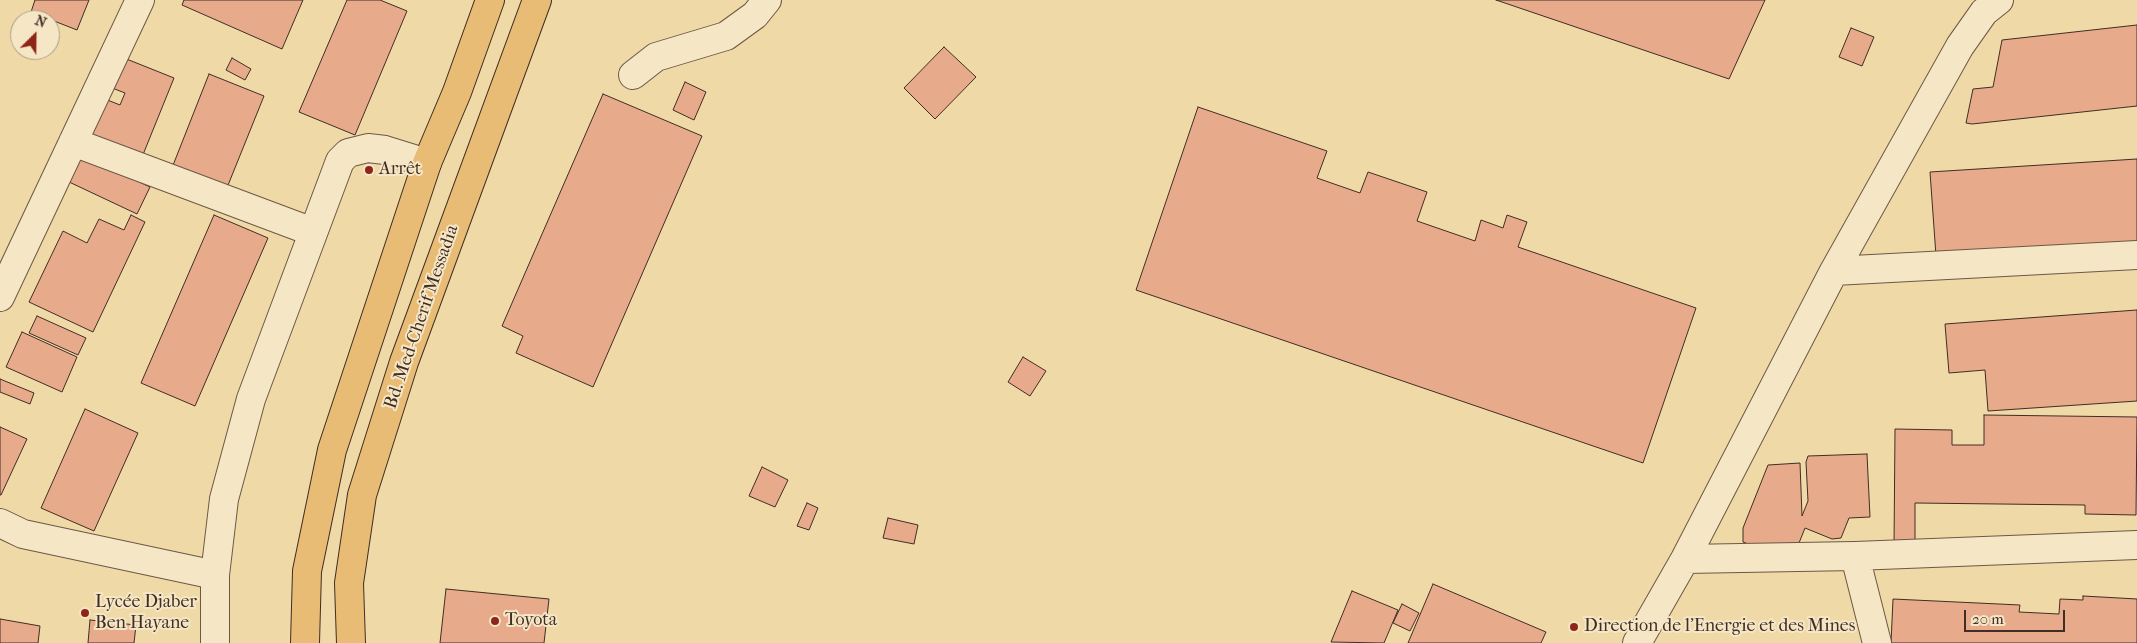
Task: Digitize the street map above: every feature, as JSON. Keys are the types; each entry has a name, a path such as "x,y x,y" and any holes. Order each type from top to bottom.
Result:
{"highway":[{"path":"305,643 307,571 332,450 427,163 457,92 490,0"},
{"name":"Bd. Med-Cherif Messadia","path":"351,643 349,583 362,495 408,352 537,0"}],"street":[{"path":"0,297 140,0"},
{"path":"633,75 656,57 726,36 755,15 767,0"},
{"path":"1637,643 1685,559 1834,271 1960,46 1984,12 1999,0"},
{"path":"73,142 312,232"},
{"path":"215,643 215,575 224,499 251,399 340,161 348,153 368,148 385,150 427,163"},
{"path":"1834,271 2137,255"},
{"path":"0,523 23,534 215,575"},
{"path":"1685,559 1855,556 2137,545"},
{"path":"1855,556 1876,643"}],"building":[{"path":"35,0 89,0 77,30 60,23 60,10 32,10"},
{"path":"184,0 303,0 282,49 182,5"},
{"path":"347,0 380,0 407,11 355,135 299,112"},
{"path":"1496,0 1765,0 1729,79"},
{"path":"2137,25 2137,106 1972,124 1966,123 1973,89 1993,87 2002,40"},
{"path":"1851,28 1874,37 1862,66 1839,57"},
{"path":"944,47 976,77 935,119 904,88"},
{"path":"119,56 174,78 138,167 82,143 100,97 120,105 125,93 107,86"},
{"path":"232,58 251,69 245,80 226,70"},
{"path":"209,74 264,96 220,205 166,183"},
{"path":"685,82 706,92 694,120 673,110"},
{"path":"603,94 702,136 593,387 516,353 523,336 502,326"},
{"path":"1198,107 1327,151 1317,178 1360,193 1368,172 1427,192 1417,221 1475,241 1481,220 1503,228 1507,215 1527,222 1518,247 1696,308 1643,463 1136,290"},
{"path":"80,154 150,187 137,214 67,181"},
{"path":"2137,159 2137,244 1936,256 1930,172"},
{"path":"131,215 145,222 93,332 29,302 63,231 87,243 99,219 124,230"},
{"path":"214,215 268,238 195,406 141,383"},
{"path":"2137,310 2137,401 1988,411 1985,370 1949,373 1945,324"},
{"path":"37,316 86,338 78,355 29,333"},
{"path":"22,332 77,357 62,392 6,367"},
{"path":"1023,357 1046,371 1030,396 1008,382"},
{"path":"0,379 34,393 30,404 0,392"},
{"path":"85,409 138,433 94,531 41,508"},
{"path":"1984,415 2137,417 2136,515 2085,514 2085,505 1915,503 1915,547 1894,547 1895,429 1952,430 1952,445 1984,445"},
{"path":"0,427 27,439 1,495 0,495"},
{"path":"1867,454 1870,517 1849,518 1841,538 1832,539 1805,528 1799,543 1751,545 1743,542 1743,528 1768,465 1800,463 1802,516 1808,501 1806,462 1808,456"},
{"path":"762,467 788,480 775,507 749,496"},
{"path":"807,503 818,508 809,530 797,526"},
{"path":"888,518 918,525 914,544 883,538"},
{"path":"1433,584 1546,632 1541,643 1408,643"},
{"name":"Toyota","path":"446,589 549,599 544,643 440,643"},
{"path":"1352,591 1398,610 1384,643 1331,642"},
{"path":"2083,596 2137,599 2137,643 1891,643 1893,599 2020,605 2019,612 2059,614 2060,599 2083,600"},
{"path":"1402,604 1419,613 1410,631 1393,623"},
{"path":"0,619 40,626 38,643 0,643"},
{"path":"90,620 136,625 134,643 88,643"}],"place":[{"name":"Arrêt","path":"369,170"},
{"name":"Lycée Djaber Ben Hayane","path":"85,613"},
{"name":"Toyota","path":"495,621"},
{"name":"Direction de l'Energie et des Mines","path":"1574,627"}]}
